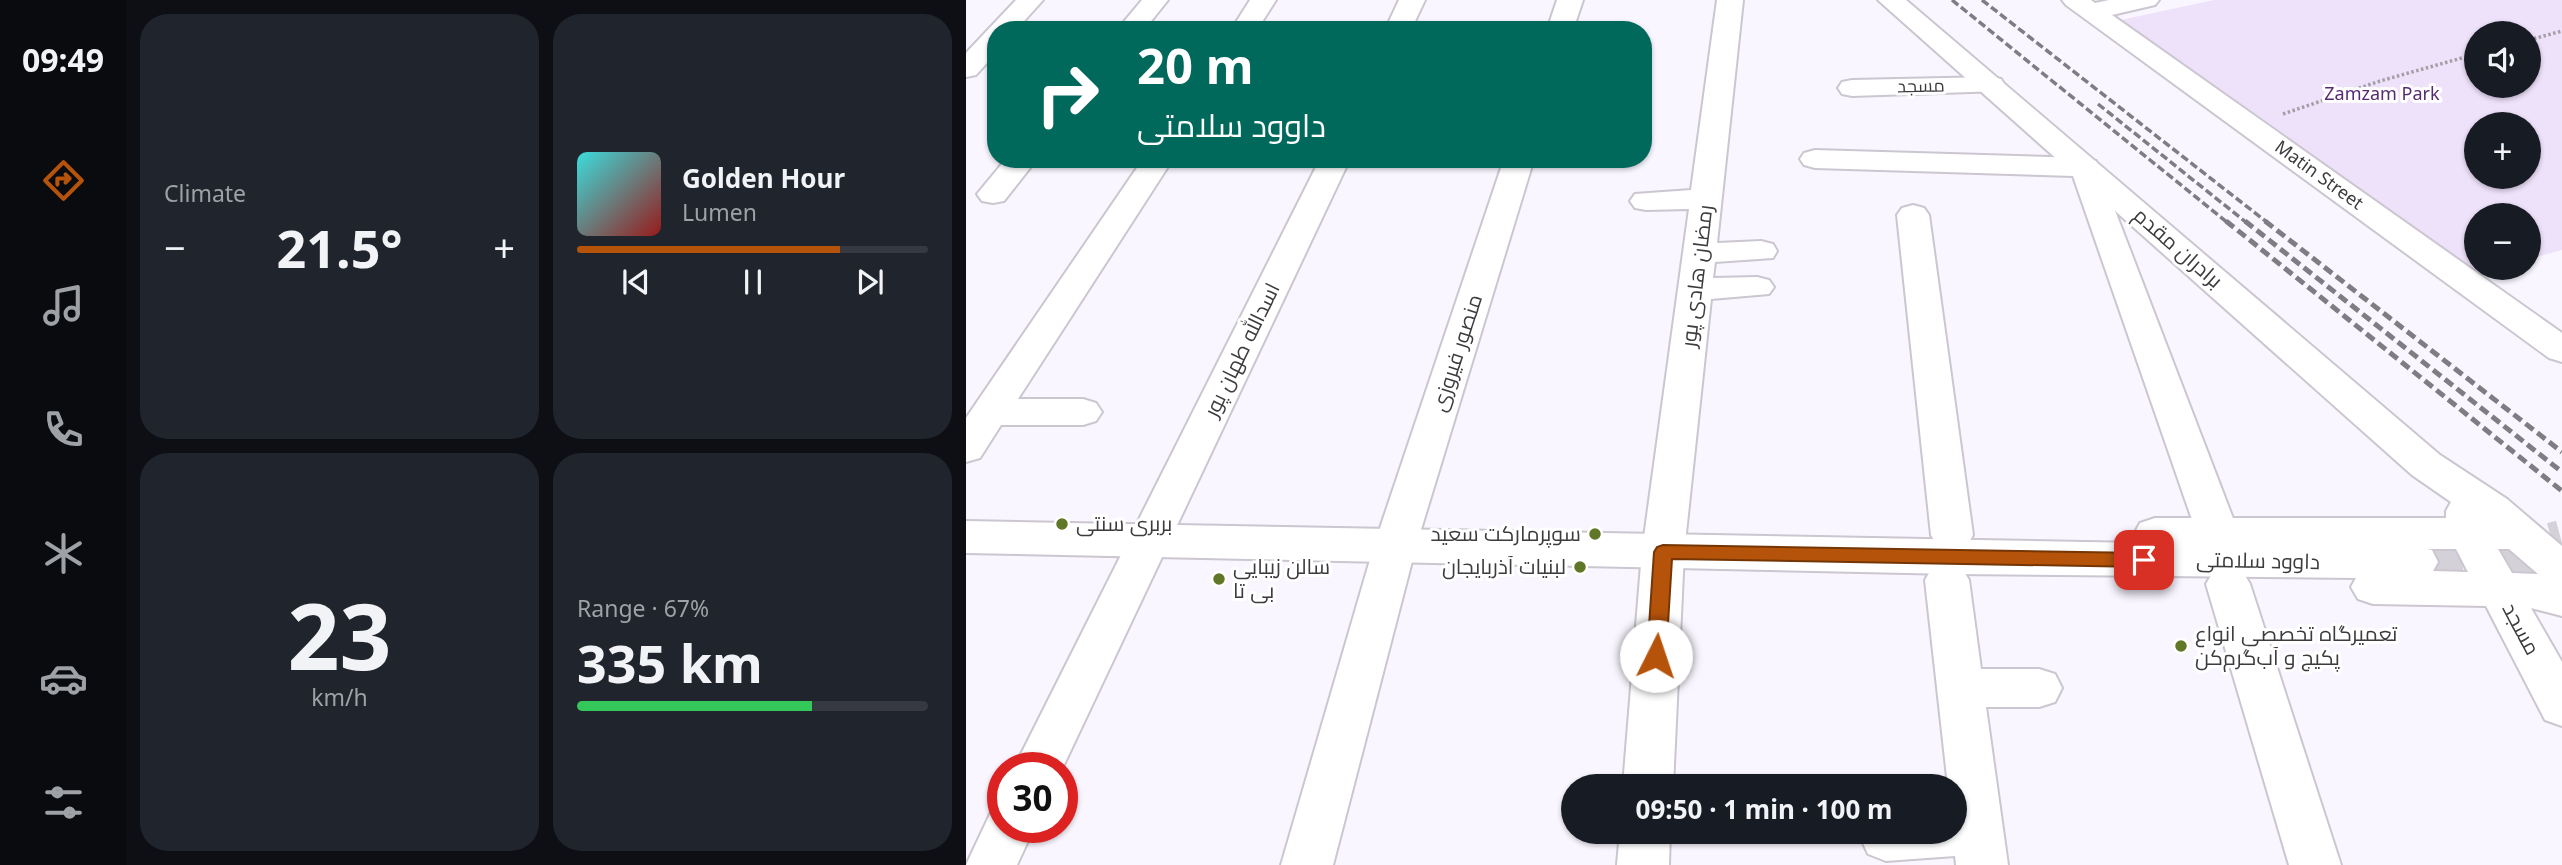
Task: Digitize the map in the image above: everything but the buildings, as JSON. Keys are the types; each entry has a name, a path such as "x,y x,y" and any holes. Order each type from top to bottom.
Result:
{"street":[{"path":"1010,21 1030,0"},
{"path":"1138,21 1155,0"},
{"path":"1250,21 1264,0"},
{"path":"1402,21 1412,0"},
{"path":"1563,21 1570,0"},
{"name":"رمضان هادی پور","path":"1649,774 1663,552 1730,0"},
{"name":"برادران مقدم","path":"1891,0 2426,465 2468,514"},
{"name":"برادران مقدم","path":"1912,0 2034,101 2445,454 2468,514"},
{"path":"2084,6 2146,0"},
{"name":"Matin Street","path":"2084,6 2562,350"},
{"path":"966,69 987,47"},
{"name":"مسجد","path":"1852,88 1991,85"},
{"path":"1815,159 2085,167 2218,534"},
{"path":"993,194 1015,168"},
{"path":"966,448 1152,168"},
{"name":"اسدالله طهان پور","path":"1046,752 1331,168"},
{"name":"منصور فیروزی","path":"1307,865 1395,546 1516,168"},
{"path":"1646,201 1706,199"},
{"path":"1913,215 1952,535"},
{"path":"1700,253 1761,251"},
{"path":"1695,289 1757,287"},
{"path":"990,412 1083,412"},
{"path":"1819,555 1952,535 2218,534 2468,514 2522,533 2562,570"},
{"name":"مسجد","path":"2468,514 2500,590 2562,706"},
{"name":"داوود سلامتی","path":"966,537 1819,555 2417,562"},
{"path":"1819,555 1947,580 2500,590 2544,592 2562,599"},
{"path":"1946,844 1980,848 1947,580"},
{"path":"2228,584 2315,865"},
{"path":"1961,688 2039,688"},
{"path":"991,865 1002,843"},
{"path":"1643,865 1644,844"}],"path":[{"path":"2541,37 2562,31"},
{"path":"2250,125 2380,81 2464,57"}],"green space":[{"name":"Zamzam Park","path":"2214,0 2562,0 2562,250 2541,256 2541,203 2464,203 2464,270 2116,21"}],"tunnel":[{"path":"2417,562 2499,560 2562,543"}],"railway":[{"path":"1952,0 2228,223"},
{"path":"1982,0 2268,223"},
{"path":"2098,104 2247,223"},
{"path":"2226,221 2562,491"},
{"path":"2245,221 2562,472"},
{"path":"2265,221 2562,452"}],"place":[{"name":"بربری سنتی","path":"1062,524"},
{"name":"سوپرمارکت سعید","path":"1595,534"},
{"name":"لبنیات آذربایجان","path":"1580,567"},
{"name":"سالن زیبایی بی تا","path":"1219,579"},
{"name":"تعمیرگاه تخصصی انواع پکیج و آب‌گرم‌کن","path":"2181,646"}],"route":[{"path":"1656,656 1663,552 2144,560"}]}
